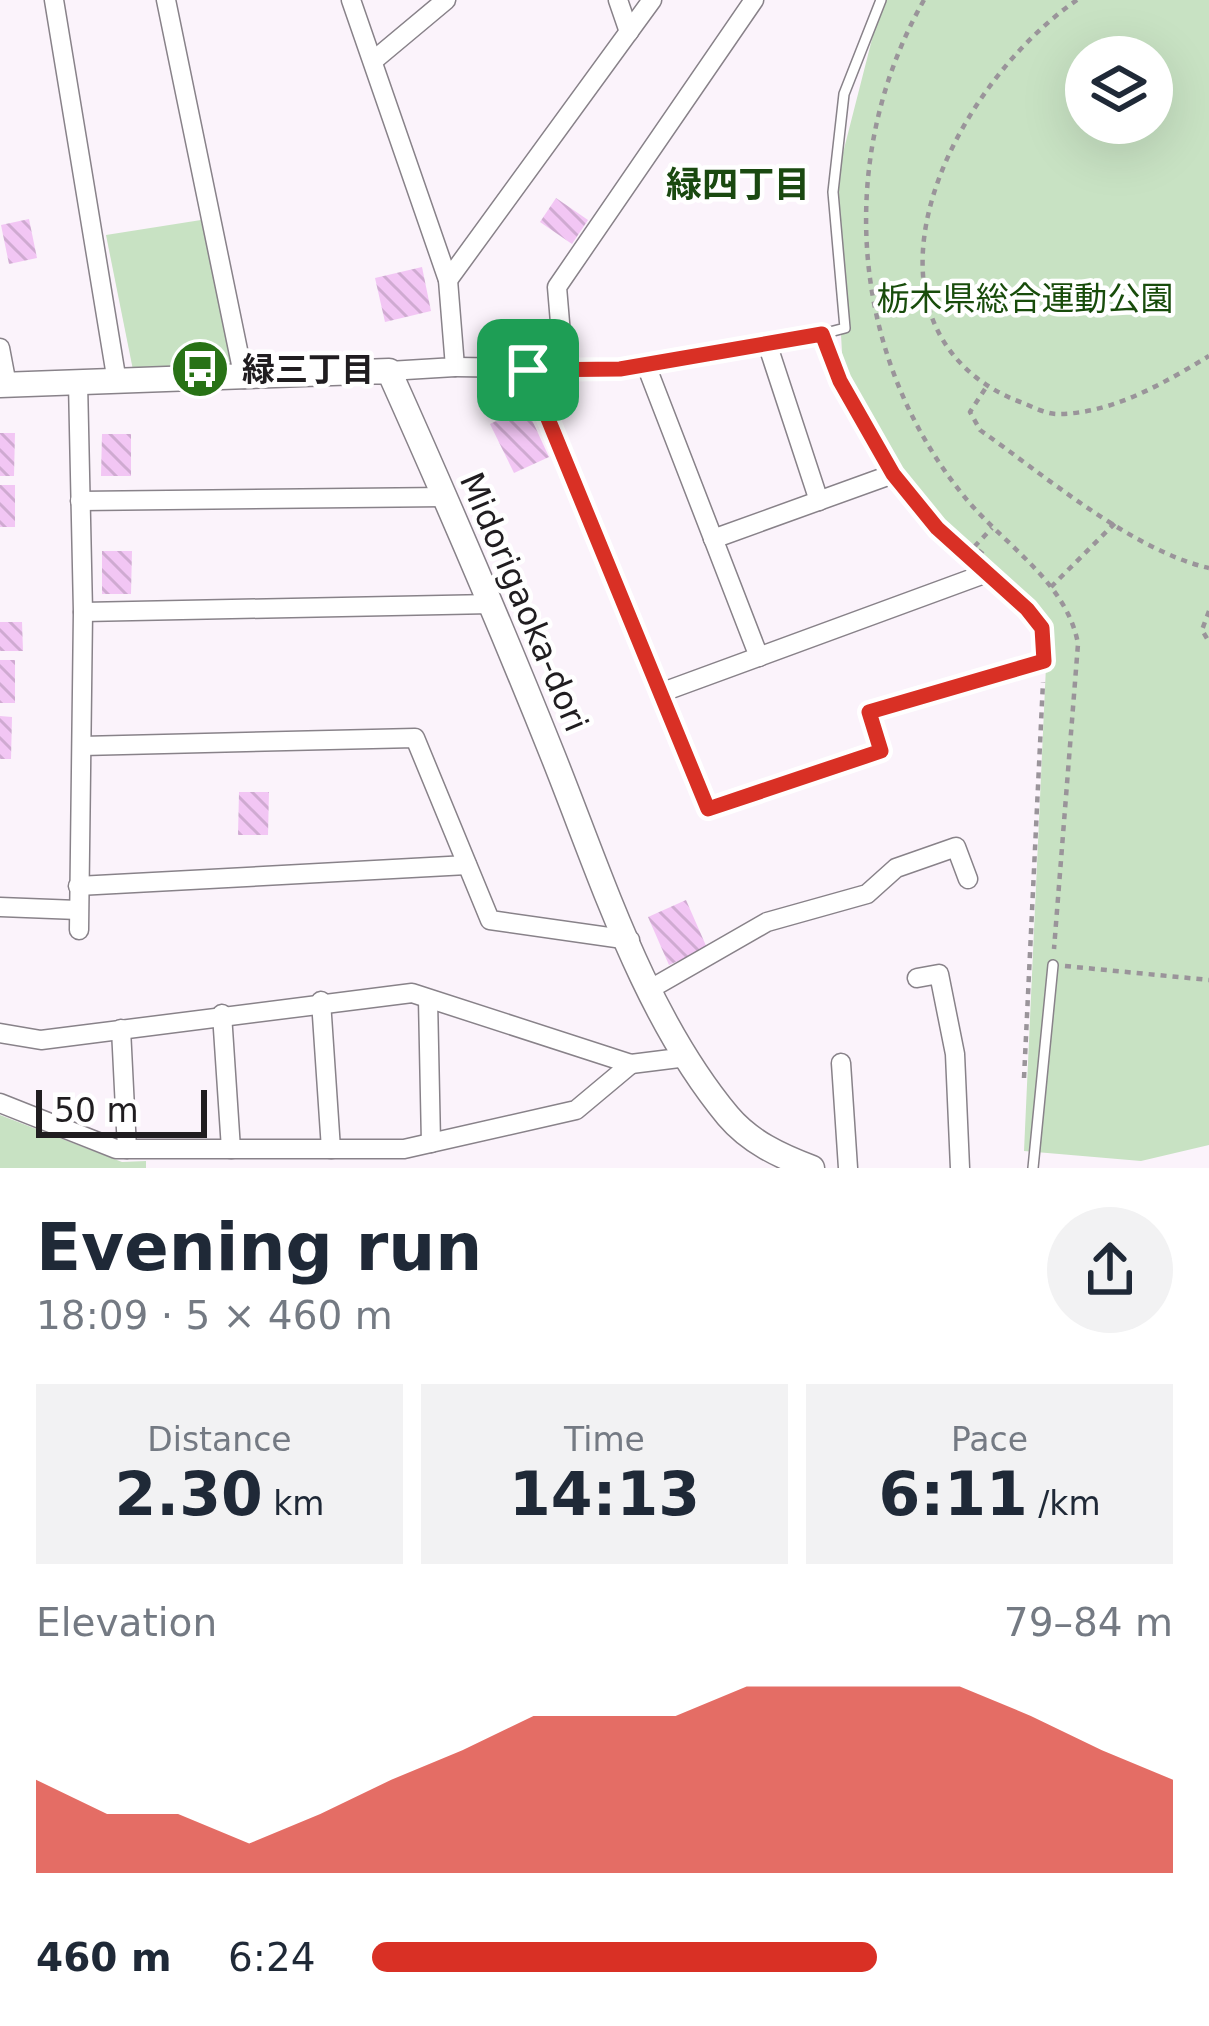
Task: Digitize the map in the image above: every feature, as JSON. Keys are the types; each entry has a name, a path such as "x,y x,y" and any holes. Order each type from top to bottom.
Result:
{"street":[{"path":"54,0 117,382"},
{"path":"166,0 244,379"},
{"path":"351,0 448,280 455,367"},
{"path":"373,61 446,0"},
{"path":"618,0 629,32"},
{"path":"448,280 652,0"},
{"path":"564,370 556,287 754,0"},
{"path":"0,348 3,385 455,367 564,370 646,365 822,334"},
{"path":"767,344 819,501"},
{"path":"646,365 759,657"},
{"name":"Midorigaoka-dori","path":"389,370 492,604 630,940 687,1057 760,1145 812,1168"},
{"path":"528,370 708,809 881,751 869,712 1044,661"},
{"path":"0,907 79,920 83,611 78,382"},
{"path":"713,538 893,474"},
{"path":"80,501 445,496"},
{"path":"660,692 987,573"},
{"path":"83,611 492,604"},
{"path":"82,746 416,738 490,920 630,940"},
{"path":"652,988 767,922 867,894 896,868 916,861 956,848 968,879"},
{"path":"78,886 467,866"},
{"path":"917,978 939,974 955,1054 960,1168"},
{"path":"0,1033 41,1040 412,993 632,1064 687,1057"},
{"path":"428,998 431,1143"},
{"path":"321,1001 331,1149"},
{"path":"222,1014 231,1149"},
{"path":"121,1028 127,1149"},
{"path":"841,1063 848,1168"},
{"path":"0,1103 127,1149 404,1149 576,1110 632,1064"}],"lane":[{"path":"822,334 845,328 833,192 844,94 881,0"},
{"path":"1033,1168 1053,965"}],"path":[{"path":"924,0 904,35 875,115 865,178 865,248 893,375 923,441 1067,607 1078,644 1053,965 1209,980"},
{"path":"1077,0 986,84 933,196 923,274 932,318 957,362 985,389 1054,414 1107,406 1163,384 1209,356"},
{"path":"822,334 840,381 893,474 937,528 1042,628 1023,1099"},
{"path":"985,389 970,412 974,425 1115,523 1170,554 1209,568"},
{"path":"1051,587 1115,523"},
{"path":"1004,557 1013,548"},
{"path":"1209,611 1202,630 1209,642"}],"green space":[{"name":"栃木県総合運動公園","path":"882,0 1209,0 1209,1145 1141,1161 1024,1151 1048,622 1029,598 921,507 844,388 833,192"},
{"path":"201,220 234,367 133,370 106,235"},
{"path":"0,1115 122,1162 146,1161 146,1168 0,1168"}],"building":[{"path":"556,198 588,220 572,244 540,222"},
{"path":"29,219 37,258 9,264 1,225"},
{"path":"422,267 431,311 385,322 375,278"},
{"path":"526,407 549,457 514,473 490,424"},
{"path":"0,433 15,433 14,476 0,476"},
{"path":"102,434 131,434 131,476 101,476"},
{"path":"0,485 15,485 15,527 0,527"},
{"path":"102,551 132,551 131,594 102,594"},
{"path":"0,622 22,622 23,651 0,651"},
{"path":"0,660 15,660 15,703 0,703"},
{"path":"0,716 12,717 11,759 0,759"},
{"path":"239,792 269,792 268,835 238,835"},
{"path":"686,900 707,948 669,965 648,917"}],"place":[{"name":"緑三丁目","path":"200,369"}],"district":[{"name":"緑四丁目","path":"738,184"}],"route":[{"path":"822,334 840,381 893,474 937,528 1027,609 1042,628 1044,661 869,712 881,751 708,809 528,370 620,369 822,334"}]}
